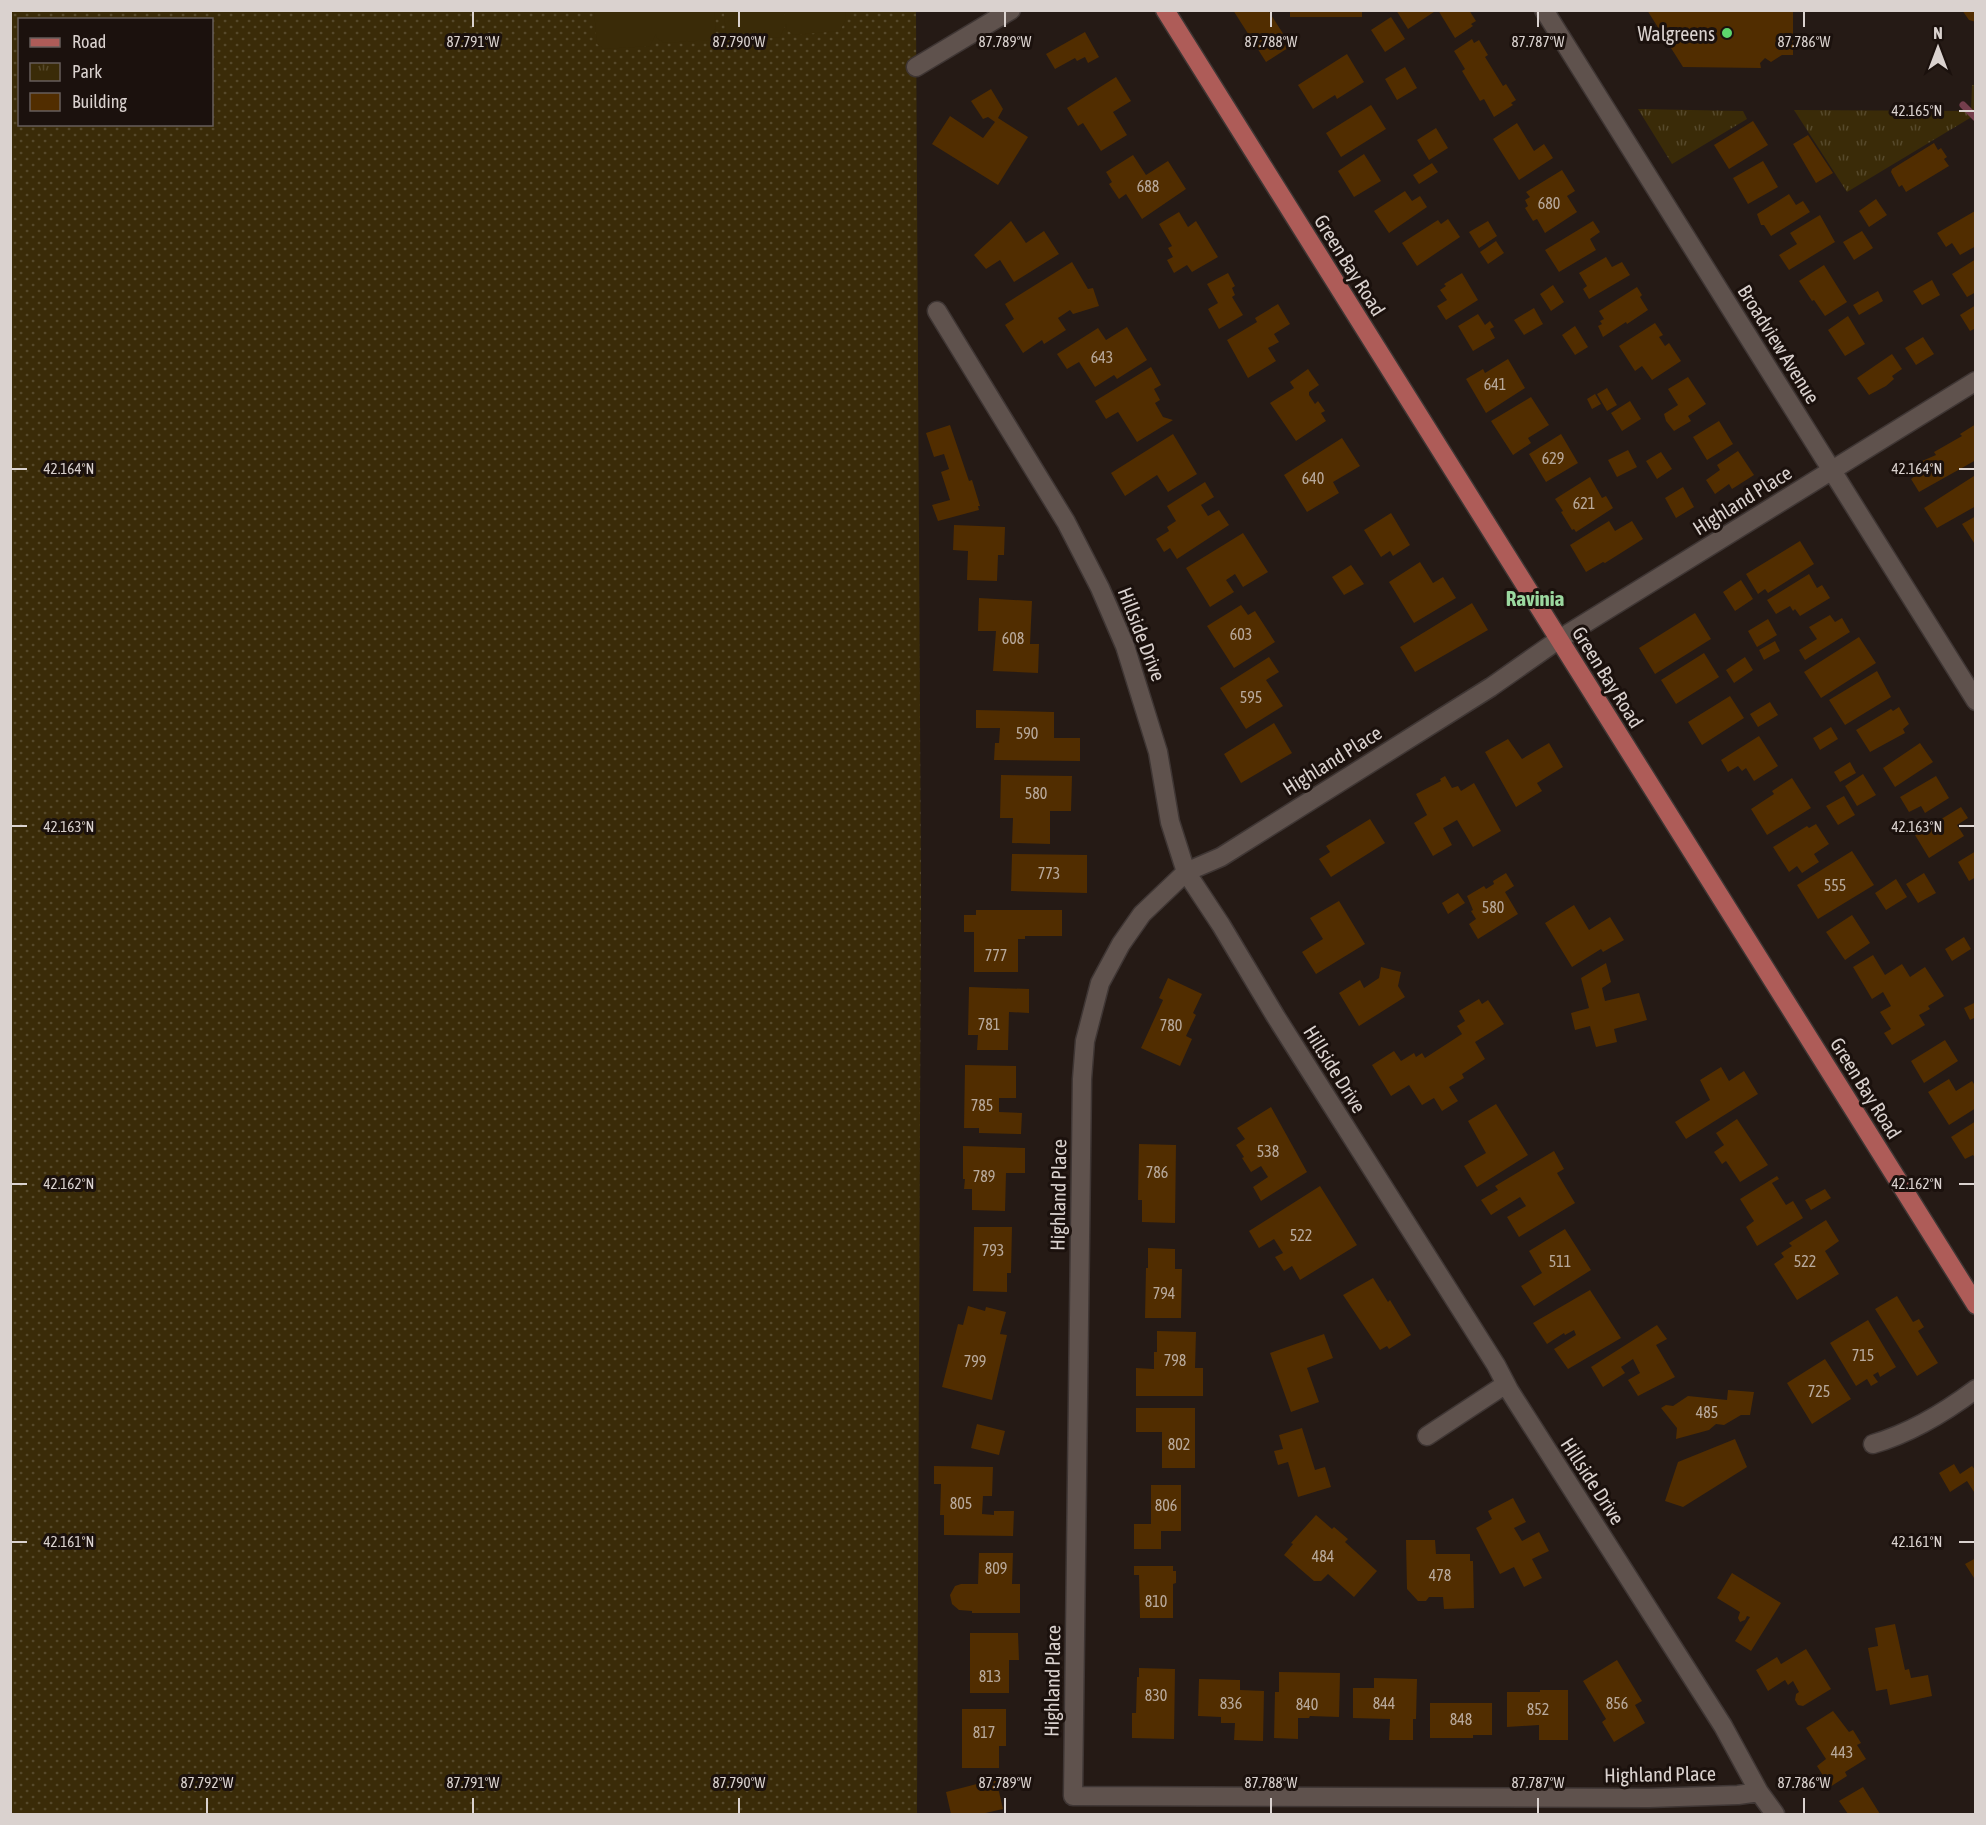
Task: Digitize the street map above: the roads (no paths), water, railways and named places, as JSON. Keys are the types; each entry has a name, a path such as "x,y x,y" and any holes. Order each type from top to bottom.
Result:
{"main road":[{"name":"Green Bay Road","path":"1165,10 1976,1305"}],"street":[{"path":"916,67 1011,10"},
{"name":"Broadview Avenue","path":"1544,10 1976,701"},
{"name":"Hillside Drive","path":"937,311 1066,522 1100,588 1125,646 1158,752 1170,822 1186,873 1221,925 1276,1017 1506,1384 1723,1726 1759,1792 1775,1815"},
{"name":"Highland Place","path":"1759,1792 1649,1798 1073,1796 1084,1041 1100,983 1121,944 1142,914 1186,873 1221,857 1491,687 1558,640 1976,381"},
{"path":"1427,1436 1506,1384"},
{"path":"1873,1444 1922,1425 1976,1389"}],"waterway":[{"path":"1963,105 1976,118"}],"place":[{"name":"Walgreens","path":"1727,33"}],"district":[{"name":"Ravinia","path":"1535,598"}]}
